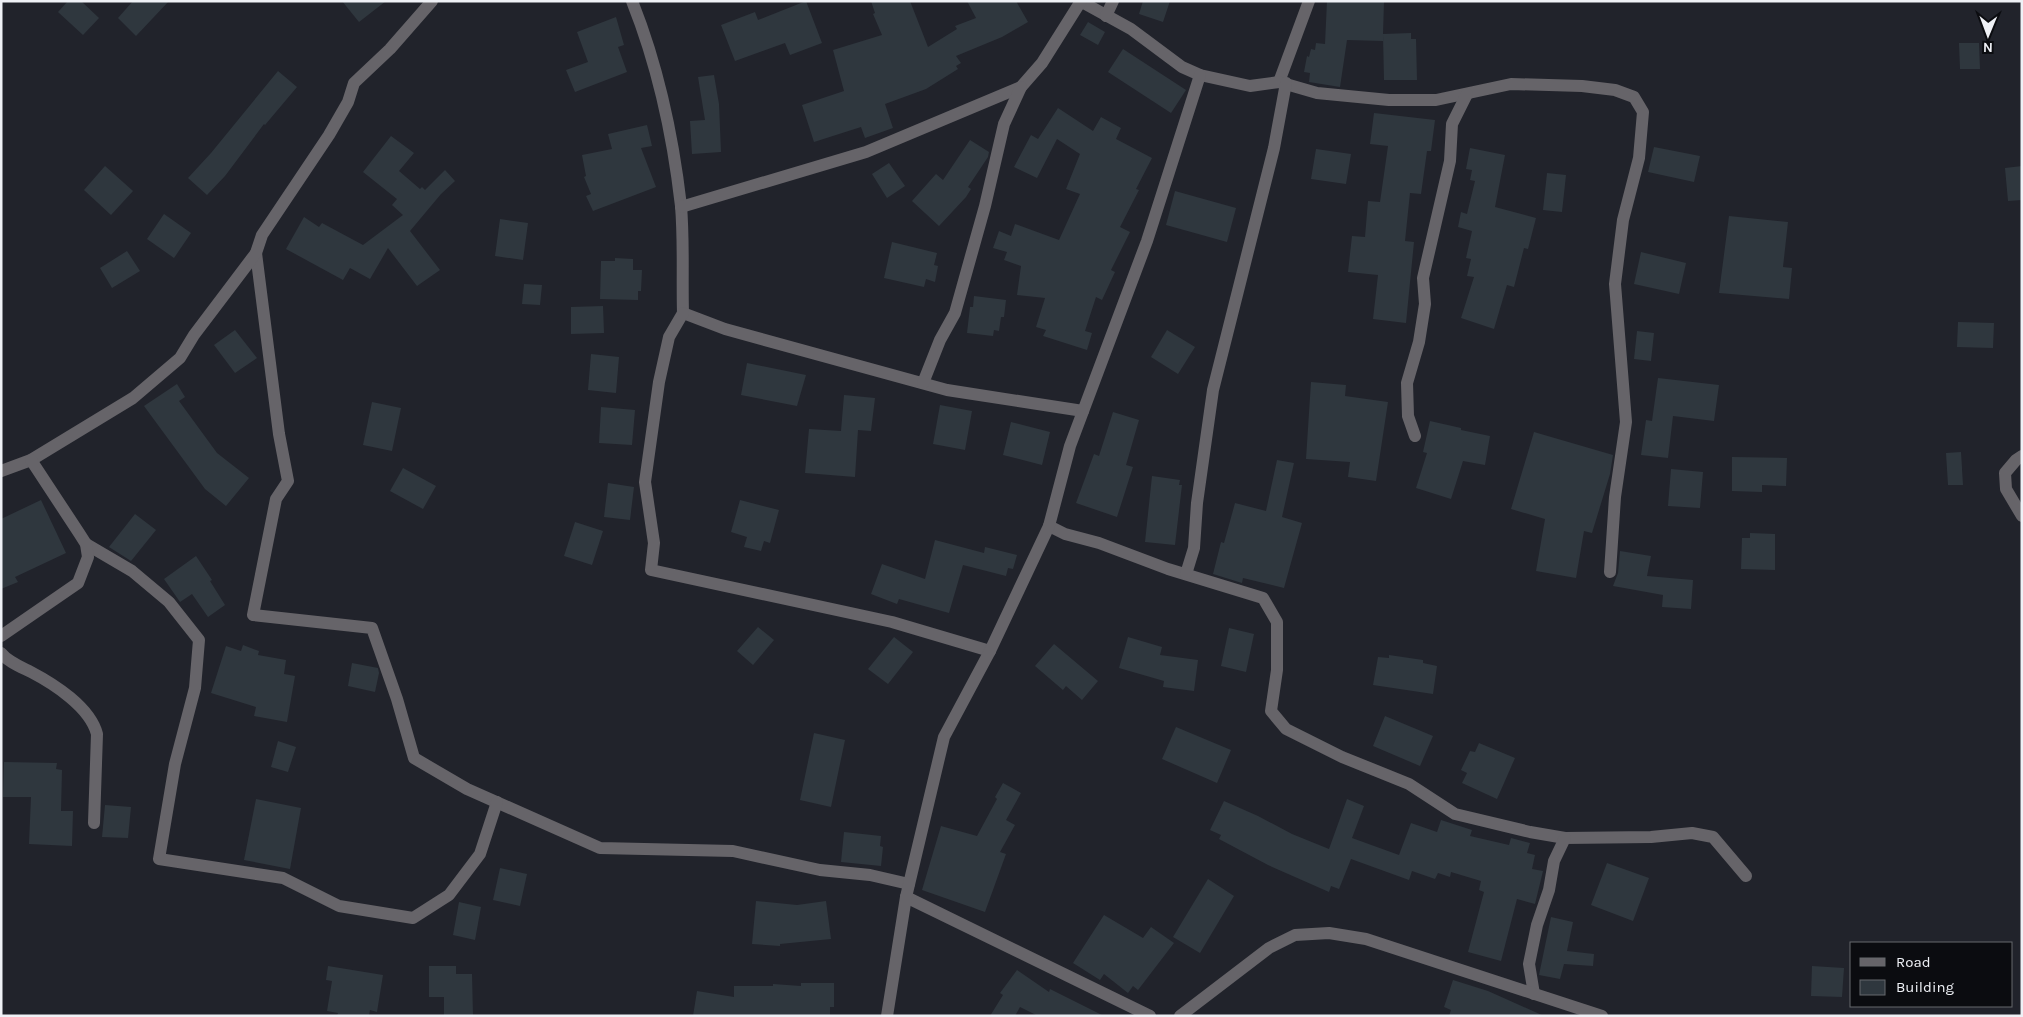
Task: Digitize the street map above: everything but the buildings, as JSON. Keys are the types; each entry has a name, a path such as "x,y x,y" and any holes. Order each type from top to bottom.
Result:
{"street":[{"path":"1,471 32,460 133,398 180,358 194,335 256,252 267,227 329,135 348,102 354,83 390,49 432,1"},
{"path":"632,1 663,97 681,207 683,313 668,337 645,482 654,543 651,570 892,622 990,651"},
{"path":"923,383 934,355 955,313 985,206 1004,124 1021,87 1042,63 1082,1 1131,29 1182,67 1200,75 1250,86 1283,82 1318,93 1389,100 1436,100 1511,84 1582,86 1615,90 1634,97 1643,112 1639,158 1623,220 1614,284 1626,422 1614,497 1610,572"},
{"path":"1106,16 1113,1"},
{"path":"1186,574 1194,548 1197,503 1213,390 1274,148 1283,82 1309,1"},
{"path":"887,1016 906,897 944,737 990,651 1049,526 1070,446 1147,241 1200,75"},
{"path":"681,207 866,152 1021,87"},
{"path":"1415,436 1408,416 1406,382 1419,342 1425,304 1423,278 1450,161 1452,124 1467,94"},
{"path":"256,252 279,434 288,481 276,499 254,615 372,628 397,699 414,758 468,789 600,848 733,851 820,870 870,875 909,884"},
{"path":"683,313 725,329 947,390 1083,411"},
{"path":"2022,456 2005,472 2006,489 2022,516"},
{"path":"1,636 78,583 88,557 86,544 32,460"},
{"path":"1049,526 1065,534 1099,543 1168,569 1263,598 1277,622 1277,670 1271,711 1286,729 1342,757 1409,784 1455,814 1530,832 1565,838 1651,837 1692,833 1713,837 1746,876"},
{"path":"86,544 132,571 169,602 199,640 195,688 175,764 159,859 283,878 340,906 413,918 449,895 480,854 497,802"},
{"path":"1,653 11,661 46,680 86,712 94,724 97,734 94,823"},
{"path":"1534,994 1528,964 1537,925 1549,890 1554,861 1565,838"},
{"path":"906,897 1150,1016"},
{"path":"1180,1016 1269,948 1295,935 1329,933 1366,939 1602,1016"}]}
